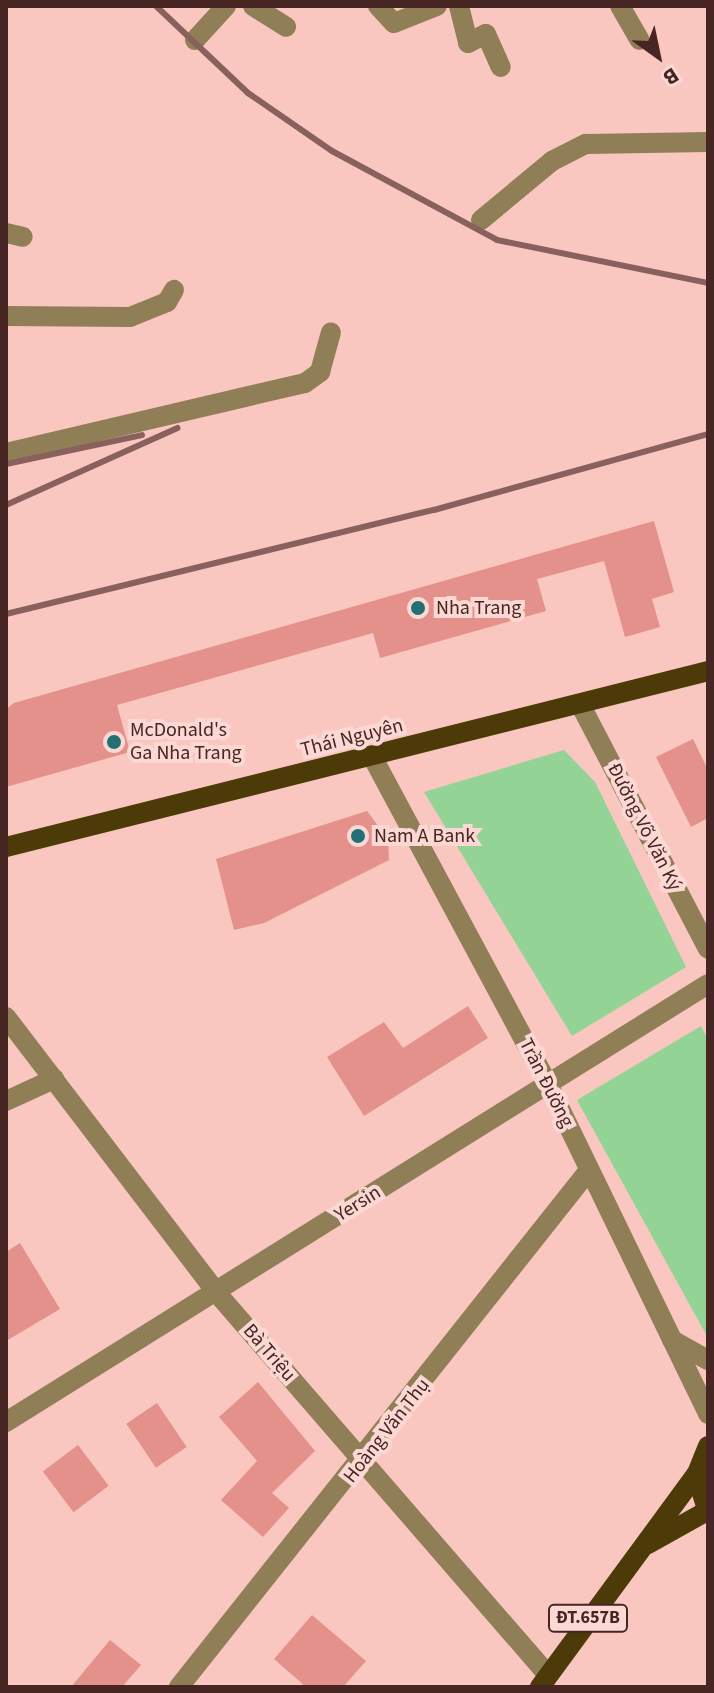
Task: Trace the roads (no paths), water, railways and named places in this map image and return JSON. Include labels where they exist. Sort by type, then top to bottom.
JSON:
[{"type":"main road","name":"Thái Nguyên","points":[[6,847],[373,758],[708,671]]},
{"type":"main road","name":"ĐT.657B","points":[[544,1681],[637,1550],[696,1475],[708,1446]]},
{"type":"main road","name":"ĐT.657B","points":[[637,1550],[708,1513],[696,1475]]},
{"type":"street","points":[[195,40],[226,6]]},
{"type":"street","points":[[253,6],[286,27]]},
{"type":"street","points":[[378,6],[394,23],[437,6]]},
{"type":"street","points":[[459,6],[468,43],[486,34],[501,67]]},
{"type":"street","points":[[620,6],[640,40]]},
{"type":"street","points":[[481,220],[552,161],[586,144],[708,142]]},
{"type":"street","points":[[6,316],[130,317],[160,307],[174,290]]},
{"type":"street","points":[[6,453],[305,383],[320,372],[331,332]]},
{"type":"street","name":"Đường Võ Văn Ký","points":[[580,704],[708,949]]},
{"type":"street","name":"Trần Đường","points":[[373,758],[548,1084],[708,1414]]},
{"type":"street","name":"Yersin","points":[[6,1422],[708,984]]},
{"type":"street","name":"Bà Triệu","points":[[6,1017],[216,1292],[363,1462],[544,1681]]},
{"type":"street","points":[[6,1101],[54,1079]]},
{"type":"street","name":"Hoàng Văn Thụ","points":[[179,1687],[363,1462],[589,1170]]},
{"type":"street","points":[[672,1340],[708,1360]]},
{"type":"railway","points":[[156,6],[248,93],[332,151],[497,240],[708,283]]},
{"type":"railway","points":[[6,505],[177,428]]},
{"type":"railway","points":[[6,614],[434,510],[708,434]]},
{"type":"railway","points":[[6,464],[142,435]]},
{"type":"place","name":"Nha Trang","points":[[418,608]]},
{"type":"place","name":"McDonald's Ga Nha Trang","points":[[114,742]]},
{"type":"place","name":"Nam A Bank","points":[[358,836]]}]
